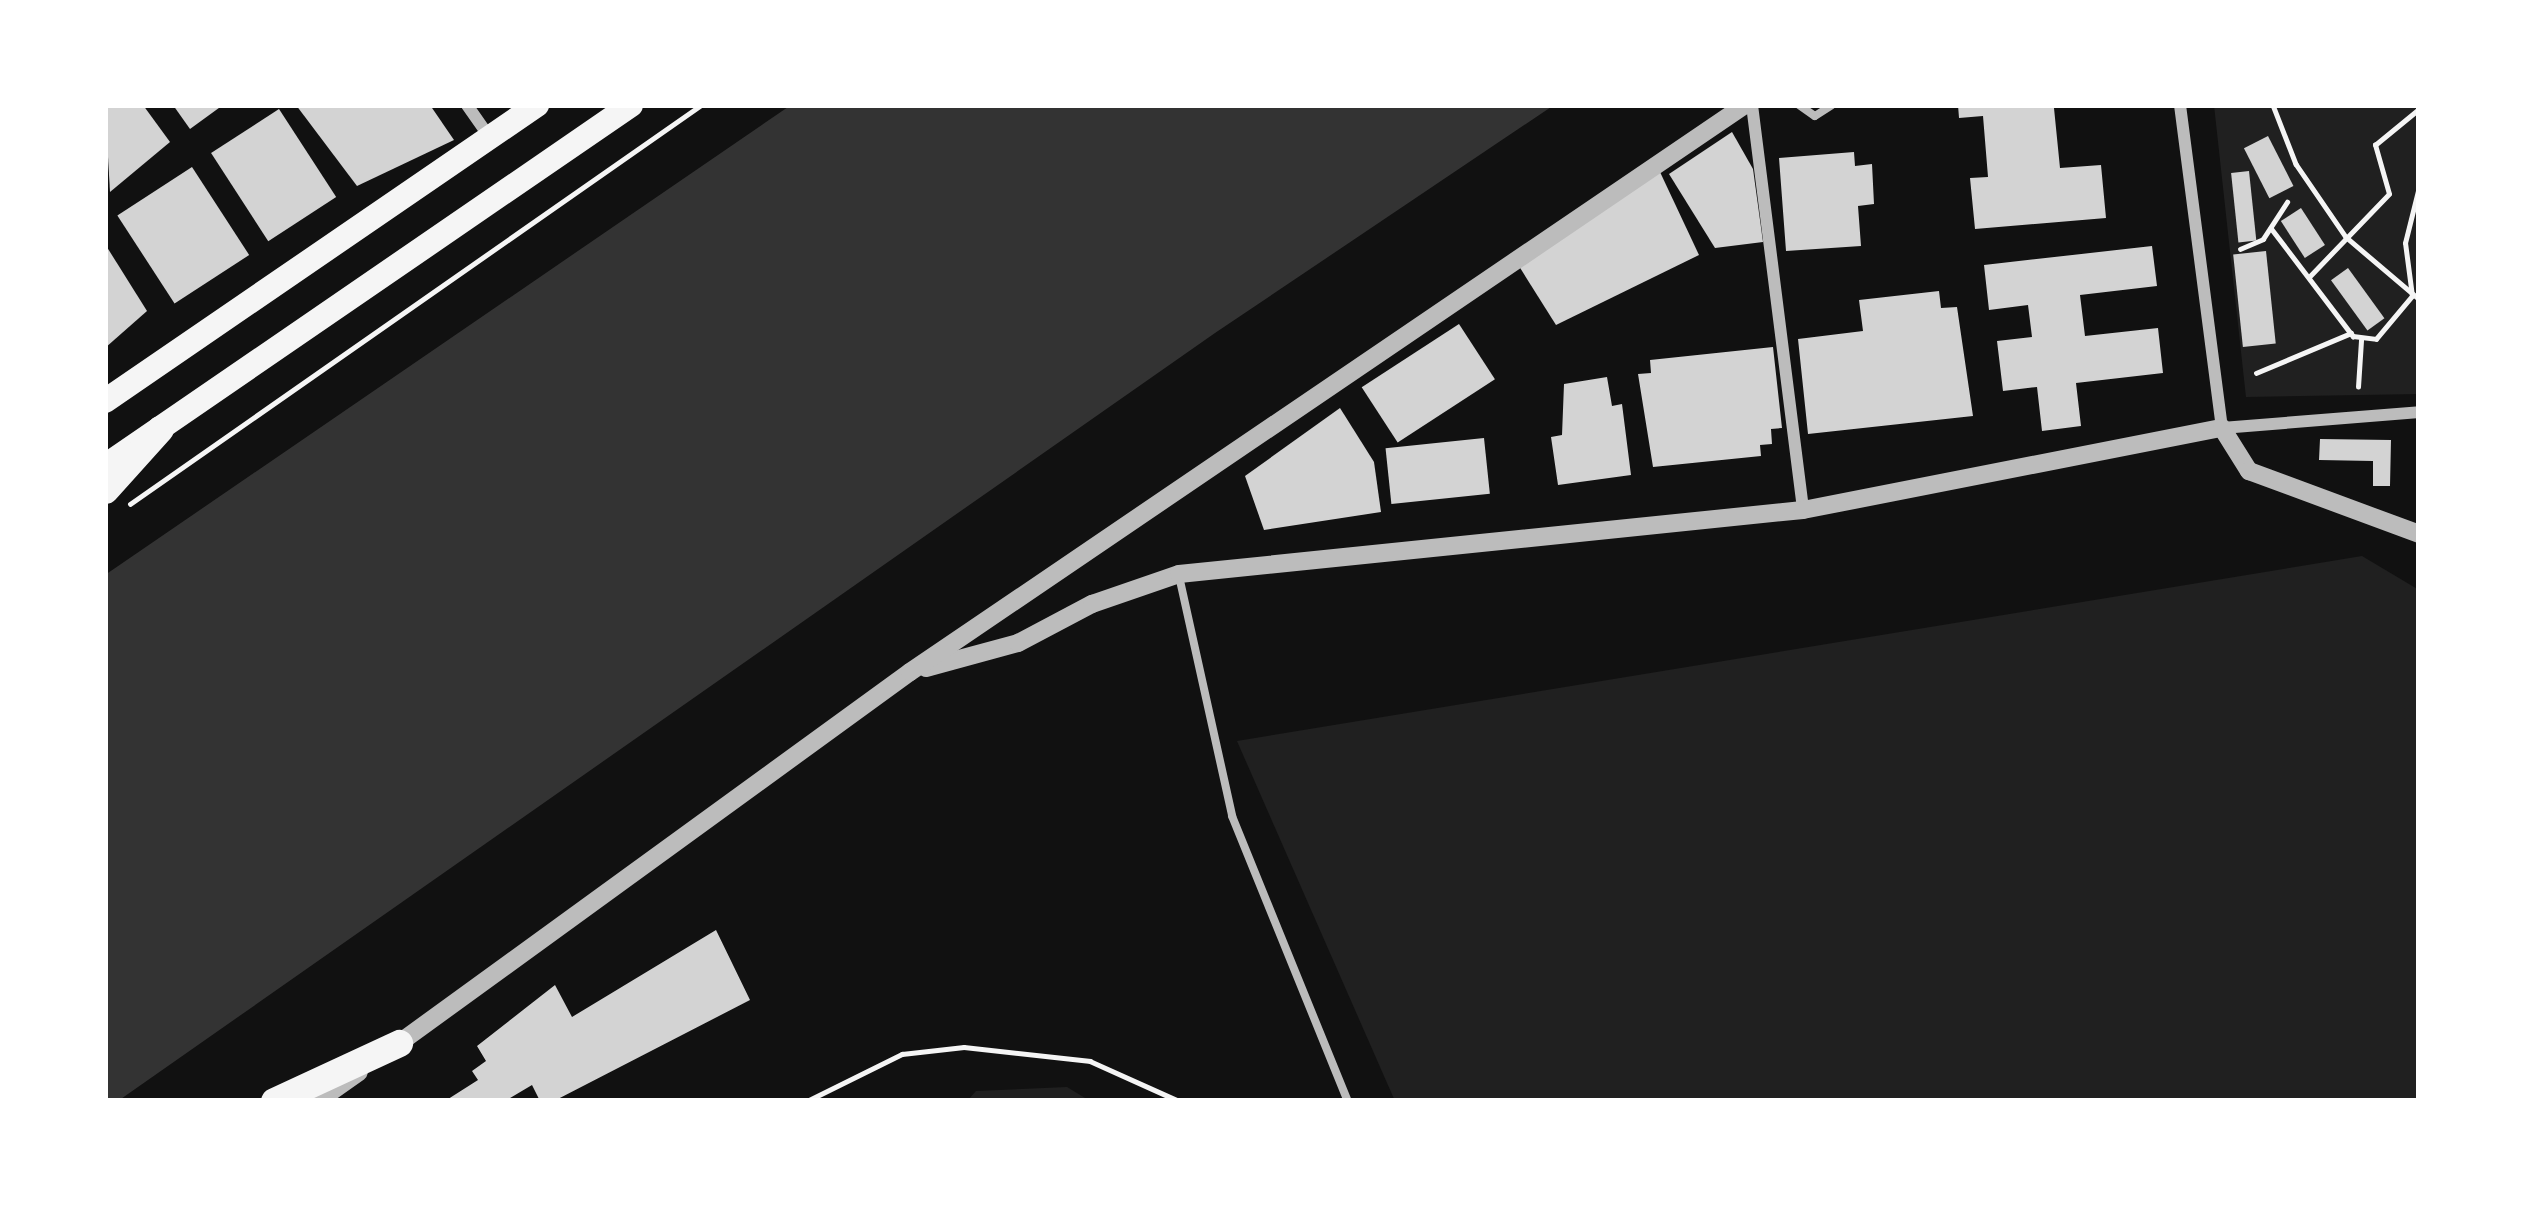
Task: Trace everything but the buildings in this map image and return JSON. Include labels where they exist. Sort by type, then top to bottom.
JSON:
[{"type":"highway","points":[[111,501],[160,429]]},
{"type":"highway","points":[[274,1101],[399,1043]]},
{"type":"main road","points":[[105,401],[536,105]]},
{"type":"main road","points":[[105,466],[631,105]]},
{"type":"street","points":[[466,105],[490,137]]},
{"type":"street","points":[[318,1101],[910,672],[1749,105],[1803,510]]},
{"type":"street","points":[[2180,105],[2222,428],[2249,471],[2419,535]]},
{"type":"street","points":[[910,672],[1018,643],[1092,604],[1179,574],[1803,510],[2222,428],[2419,412]]},
{"type":"lane","points":[[1799,105],[1815,116],[1832,105]]},
{"type":"lane","points":[[1179,574],[1232,816],[1348,1101]]},
{"type":"path","points":[[111,501],[701,105]]},
{"type":"path","points":[[2273,105],[2296,164],[2346,238],[2415,298]]},
{"type":"path","points":[[2309,277],[2391,190],[2375,145],[2419,110]]},
{"type":"path","points":[[2415,298],[2405,243],[2419,187]]},
{"type":"path","points":[[2240,249],[2259,243],[2287,202]]},
{"type":"path","points":[[2271,228],[2361,340]]},
{"type":"path","points":[[2361,340],[2381,334],[2415,298]]},
{"type":"path","points":[[2256,373],[2351,333]]},
{"type":"path","points":[[2358,387],[2361,340]]},
{"type":"path","points":[[807,1101],[902,1054],[964,1047],[1090,1061],[1179,1101]]},
{"type":"shaded area","points":[[791,105],[1554,105],[1215,333],[118,1101],[105,1101],[105,575]]},
{"type":"shaded area","points":[[2214,105],[2419,105],[2419,394],[2246,397]]},
{"type":"shaded area","points":[[2362,556],[2419,590],[2419,1101],[1395,1101],[1237,741]]},
{"type":"shaded area","points":[[1067,1087],[1090,1101],[967,1101],[976,1091]]}]
